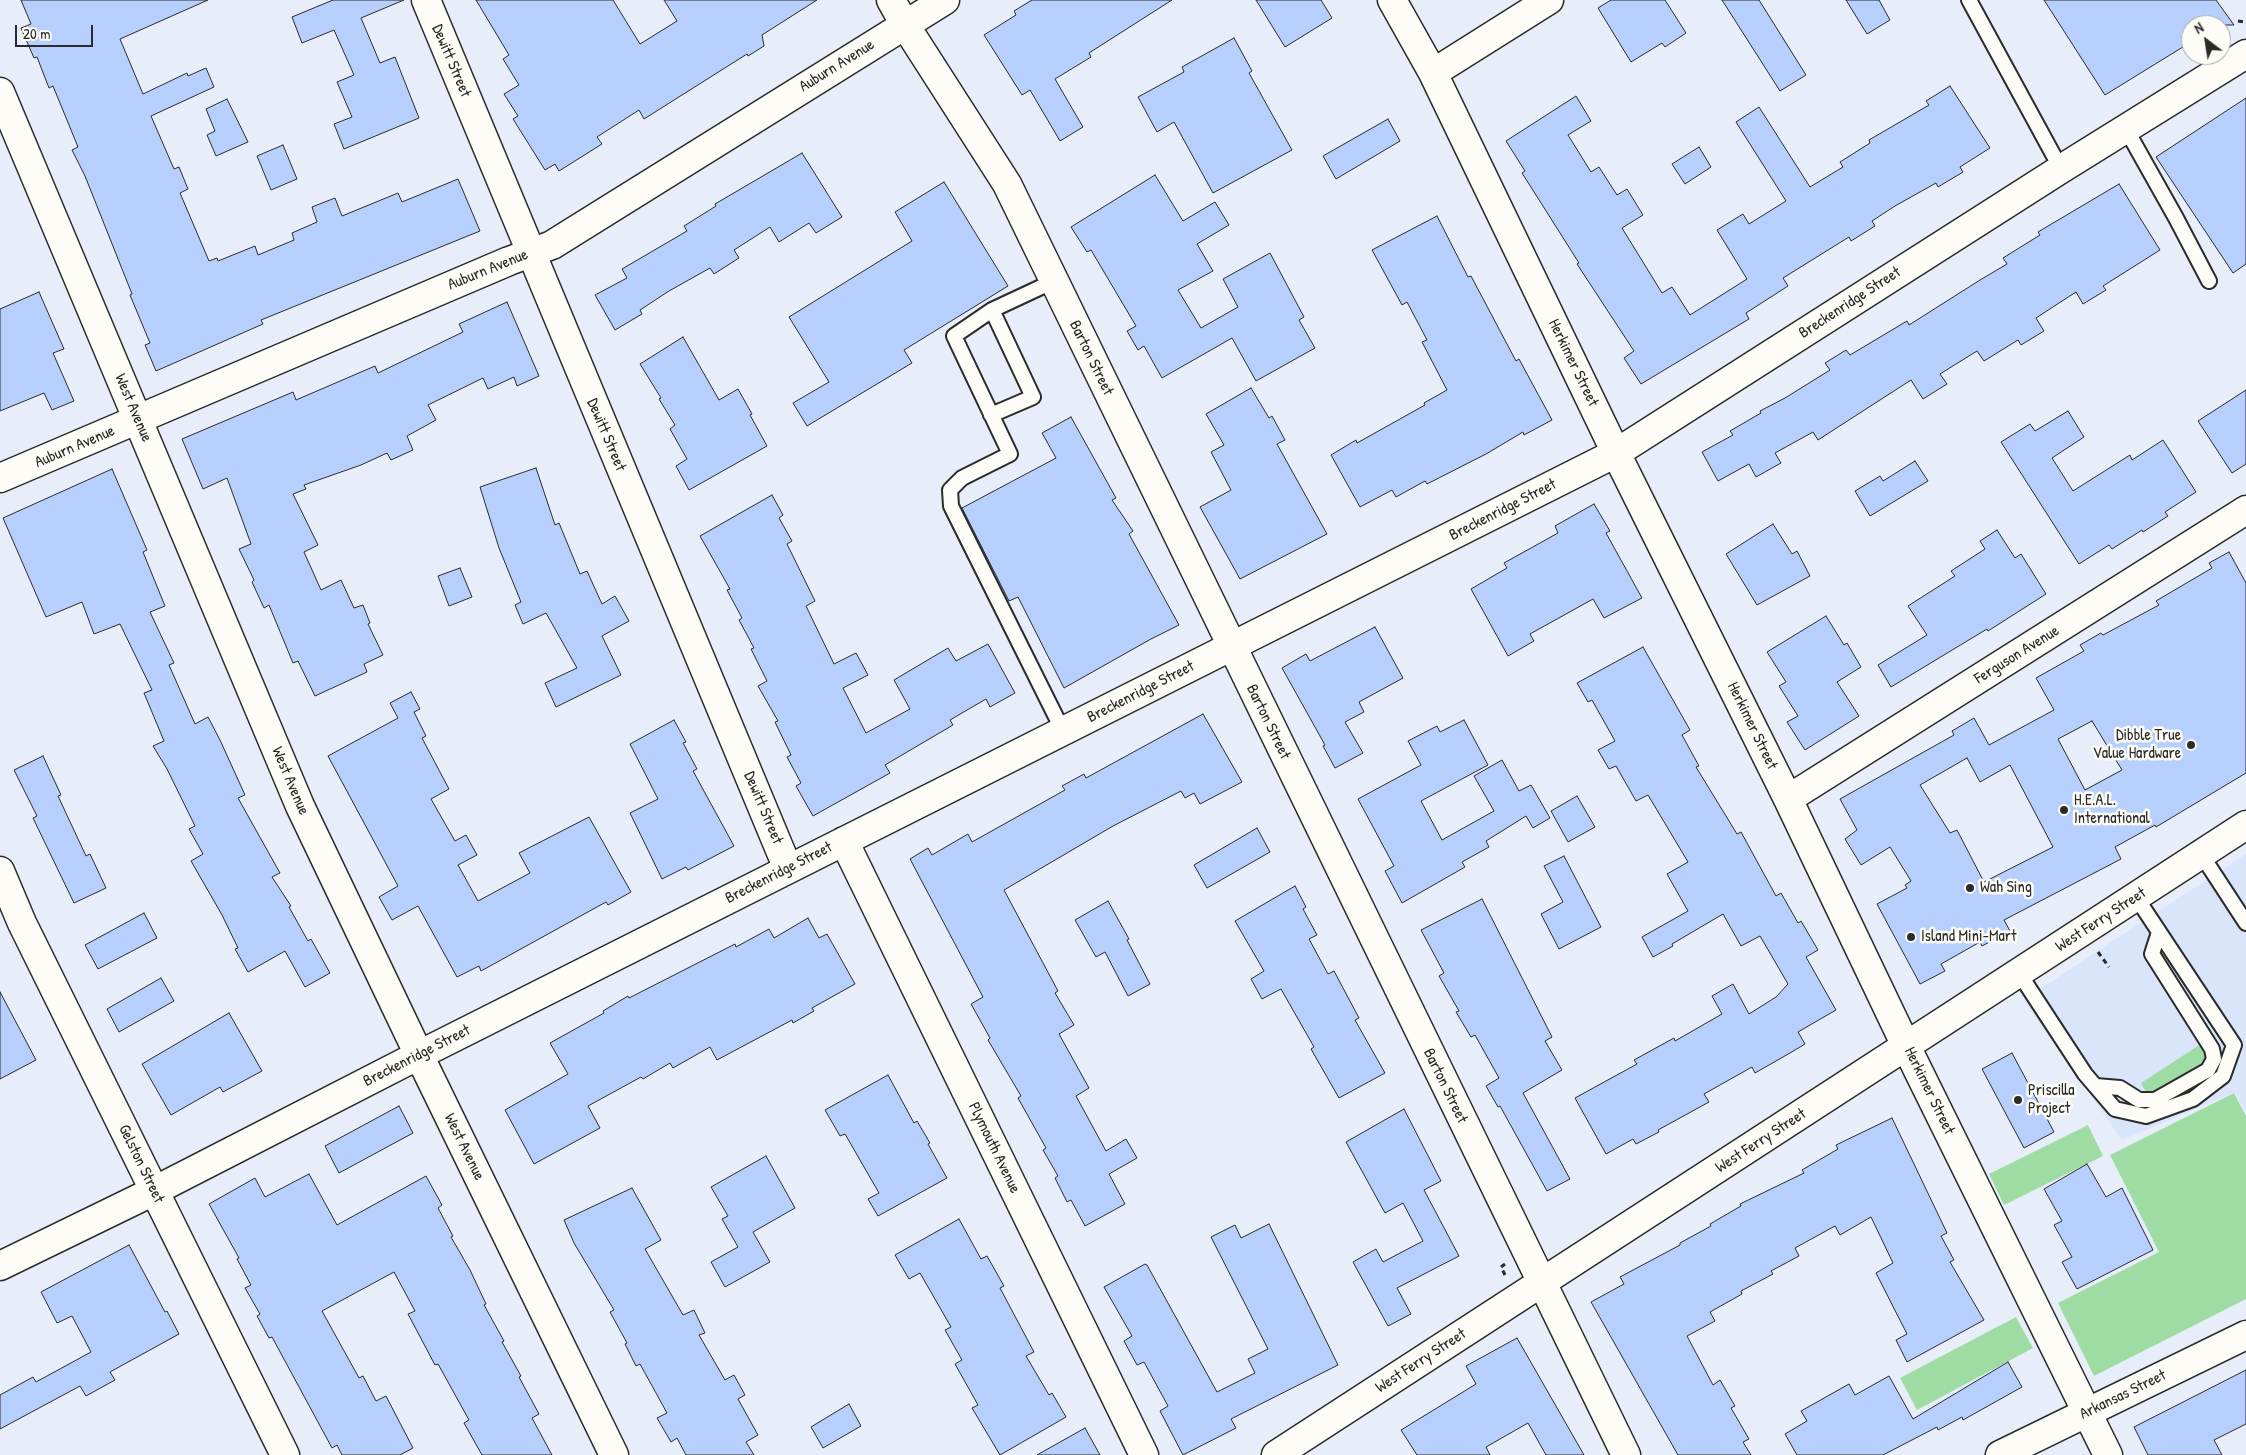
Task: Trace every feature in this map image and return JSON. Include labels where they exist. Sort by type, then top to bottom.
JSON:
[{"type":"street","name":"Dewitt Street","points":[[426,0],[788,869]]},
{"type":"street","name":"Barton Street","points":[[891,0],[1007,184],[1626,1455]]},
{"type":"street","name":"Auburn Avenue","points":[[0,478],[552,245],[944,0]]},
{"type":"street","name":"Herkimer Street","points":[[1392,0],[1433,73],[1616,453],[1788,799],[1906,1046],[2108,1455]]},
{"type":"street","points":[[1433,73],[1550,0]]},
{"type":"street","name":"Breckenridge Street","points":[[0,1266],[154,1190],[418,1054],[1616,453],[2061,169],[2246,54]]},
{"type":"street","name":"West Avenue","points":[[0,92],[300,806],[418,1054],[614,1455]]},
{"type":"street","name":"Ferguson Avenue","points":[[1788,799],[2246,510]]},
{"type":"street","name":"West Ferry Street","points":[[1276,1455],[2246,825]]},
{"type":"street","name":"Plymouth Avenue","points":[[844,841],[1144,1455]]},
{"type":"street","name":"Gelston Street","points":[[0,871],[22,923],[285,1455]]},
{"type":"street","name":"Arkansas Street","points":[[2000,1455],[2246,1335]]},
{"type":"lane","points":[[1969,0],[2061,169]]},
{"type":"lane","points":[[2126,128],[2176,218],[2208,281]]},
{"type":"lane","points":[[1054,281],[992,310],[954,336],[1010,454],[962,478],[950,490],[951,506],[1063,731]]},
{"type":"lane","points":[[991,415],[1032,396],[992,310]]},
{"type":"lane","points":[[2201,854],[2246,923]]},
{"type":"lane","points":[[2019,973],[2080,1065],[2115,1109],[2146,1116],[2193,1099],[2223,1076],[2234,1045],[2136,897]]},
{"type":"lane","points":[[2096,1086],[2120,1088],[2139,1100],[2155,1100],[2208,1070],[2214,1059],[2212,1049],[2152,954],[2159,932]]},
{"type":"path","points":[[2238,21],[2244,22]]},
{"type":"path","points":[[2098,952],[2108,968]]},
{"type":"path","points":[[1501,1267],[1505,1275]]},
{"type":"shaded area","points":[[2246,854],[2246,1113],[2235,1092],[2122,1140],[2023,1000]]},
{"type":"green space","points":[[2201,1044],[2207,1054],[2201,1068],[2164,1088],[2147,1094],[2141,1083]]},
{"type":"green space","points":[[2234,1093],[2246,1116],[2246,1299],[2094,1376],[2058,1303],[2159,1252],[2110,1155]]},
{"type":"green space","points":[[2088,1125],[2103,1156],[2004,1205],[1989,1174]]},
{"type":"green space","points":[[2016,1317],[2033,1348],[1917,1410],[1900,1378]]},
{"type":"building","points":[[21,0],[208,0],[120,39],[143,94],[187,73],[188,76],[206,68],[214,87],[151,116],[174,169],[179,167],[188,189],[180,193],[209,261],[217,258],[218,261],[255,246],[258,255],[294,240],[292,233],[317,222],[312,207],[335,198],[342,216],[398,193],[402,202],[458,179],[480,231],[261,320],[263,324],[156,371],[145,345],[150,343],[130,295],[132,294],[85,176],[72,150],[78,147],[53,86],[49,88],[37,57],[34,58],[21,28],[31,24]]},
{"type":"building","points":[[333,0],[404,0],[361,18],[380,63],[395,57],[419,118],[344,149],[334,124],[352,117],[337,82],[354,75],[334,30],[302,43],[292,17]]},
{"type":"building","points":[[476,0],[613,0],[640,44],[677,21],[664,0],[817,0],[762,35],[764,46],[748,56],[747,54],[644,119],[639,110],[597,137],[602,144],[559,171],[555,164],[545,170],[513,119],[518,116],[504,94],[519,85],[503,59],[509,55]]},
{"type":"building","points":[[1032,0],[1172,0],[1089,53],[1091,57],[1055,79],[1083,127],[1060,141],[1030,90],[1022,95],[984,35],[1016,15],[1014,11]]},
{"type":"building","points":[[1256,0],[1321,0],[1332,18],[1285,47]]},
{"type":"building","points":[[1611,0],[1665,0],[1686,33],[1665,47],[1662,43],[1631,62],[1598,8]]},
{"type":"building","points":[[1722,0],[1759,0],[1806,75],[1780,91]]},
{"type":"building","points":[[1846,0],[1879,0],[1890,20],[1867,34]]},
{"type":"building","points":[[2044,0],[2216,0],[2227,15],[2181,15],[2181,48],[2105,95]]},
{"type":"building","points":[[1234,38],[1252,71],[1249,73],[1292,150],[1213,193],[1174,122],[1157,132],[1138,97],[1184,72],[1182,67]]},
{"type":"building","points":[[1950,86],[1990,148],[1960,167],[1963,172],[1938,187],[1936,183],[1895,206],[1872,221],[1875,226],[1851,241],[1849,237],[1783,278],[1788,286],[1746,313],[1749,319],[1641,384],[1624,358],[1634,351],[1577,264],[1579,263],[1522,173],[1525,171],[1506,141],[1576,96],[1591,121],[1568,135],[1591,172],[1599,167],[1617,195],[1627,189],[1643,215],[1622,228],[1662,293],[1672,287],[1690,315],[1747,279],[1717,230],[1743,214],[1749,224],[1786,201],[1736,122],[1759,107],[1810,187],[1843,167],[1840,162],[1870,143],[1869,140],[1929,105],[1926,101]]},
{"type":"building","points":[[2246,98],[2246,264],[2233,273],[2156,157]]},
{"type":"building","points":[[227,99],[248,142],[216,156],[207,135],[215,131],[206,109]]},
{"type":"building","points":[[1388,119],[1400,141],[1336,179],[1323,156]]},
{"type":"building","points":[[283,145],[297,179],[271,190],[257,156]]},
{"type":"building","points":[[1699,147],[1711,167],[1685,184],[1672,164]]},
{"type":"building","points":[[802,153],[842,217],[816,233],[809,223],[779,242],[770,227],[734,250],[739,258],[714,274],[710,268],[669,291],[640,310],[642,314],[615,330],[595,295],[627,278],[622,269],[687,231],[684,226],[716,206],[715,204]]},
{"type":"building","points":[[1155,175],[1183,221],[1215,202],[1229,225],[1197,244],[1213,271],[1178,290],[1201,328],[1238,307],[1223,279],[1270,253],[1304,317],[1299,320],[1315,348],[1256,381],[1232,338],[1162,378],[1144,346],[1138,350],[1127,331],[1136,326],[1091,250],[1087,252],[1071,227]]},
{"type":"building","points":[[944,182],[1008,286],[904,350],[912,363],[807,426],[793,403],[829,382],[789,317],[912,241],[895,212]]},
{"type":"building","points":[[2119,184],[2160,250],[2103,286],[2106,290],[2083,304],[2076,292],[2036,318],[2044,331],[2021,345],[2018,340],[1984,361],[1977,351],[1940,374],[1947,384],[1923,399],[1911,380],[1818,440],[1813,432],[1775,453],[1781,463],[1756,477],[1749,464],[1718,481],[1702,452],[1733,435],[1730,431],[1830,370],[1825,363],[1846,350],[1850,355],[1907,321],[1909,325],[2007,264],[2003,258],[2040,235],[2038,232]]},
{"type":"building","points":[[1437,216],[1468,277],[1471,276],[1516,361],[1519,359],[1552,420],[1524,435],[1523,432],[1486,454],[1427,484],[1425,481],[1396,497],[1392,490],[1360,507],[1331,455],[1356,440],[1357,443],[1425,405],[1424,403],[1447,390],[1422,342],[1427,340],[1407,302],[1402,305],[1372,250]]},
{"type":"building","points":[[39,292],[64,349],[53,353],[74,401],[52,410],[44,393],[0,411],[0,309]]},
{"type":"building","points":[[507,302],[539,376],[517,386],[514,377],[488,389],[483,378],[428,405],[436,420],[407,436],[413,450],[391,460],[387,453],[361,465],[304,485],[306,489],[293,494],[318,545],[304,552],[321,590],[341,580],[354,608],[363,605],[370,623],[368,624],[383,655],[364,664],[367,672],[315,696],[298,661],[293,663],[269,605],[264,608],[252,582],[254,580],[239,549],[251,544],[227,478],[203,489],[182,439],[293,392],[296,400],[375,366],[378,373],[463,332],[459,324]]},
{"type":"building","points":[[683,337],[719,400],[738,389],[767,446],[689,490],[676,466],[687,459],[670,429],[675,425],[640,364]]},
{"type":"building","points":[[1251,388],[1269,418],[1272,416],[1285,440],[1277,444],[1327,534],[1240,579],[1200,507],[1231,490],[1211,452],[1224,445],[1206,414]]},
{"type":"building","points":[[2246,390],[2246,464],[2232,473],[2198,421]]},
{"type":"building","points":[[2068,411],[2084,437],[2052,458],[2073,491],[2130,455],[2132,460],[2163,440],[2196,492],[2165,512],[2168,516],[2143,532],[2142,530],[2112,549],[2109,545],[2079,564],[2001,442],[2030,424],[2035,431]]},
{"type":"building","points":[[1071,417],[1116,498],[1112,500],[1133,531],[1129,534],[1179,625],[1064,688],[1018,597],[1009,601],[962,508],[1056,458],[1042,433]]},
{"type":"building","points":[[1915,461],[1928,481],[1870,516],[1855,491],[1880,476],[1883,481]]},
{"type":"building","points":[[536,468],[555,525],[559,523],[580,574],[587,571],[602,604],[615,596],[629,621],[602,636],[621,675],[556,707],[545,683],[577,668],[546,613],[523,624],[515,605],[521,602],[499,548],[480,487]]},
{"type":"building","points":[[112,469],[147,550],[143,552],[165,606],[150,612],[174,663],[169,665],[195,724],[208,717],[245,795],[238,798],[280,873],[272,877],[291,906],[289,907],[308,941],[311,939],[330,973],[305,987],[285,951],[248,972],[235,949],[238,948],[222,915],[191,861],[203,854],[189,829],[195,826],[167,769],[153,746],[164,741],[144,693],[152,690],[120,624],[94,634],[82,602],[46,617],[3,518]]},
{"type":"building","points":[[772,495],[783,515],[779,518],[792,541],[787,544],[815,601],[806,606],[834,664],[856,653],[868,675],[843,688],[866,733],[910,709],[894,680],[948,648],[956,661],[988,644],[1015,693],[990,707],[986,699],[950,720],[953,725],[885,765],[890,773],[813,816],[796,786],[801,783],[787,757],[791,755],[775,722],[778,721],[758,686],[767,681],[751,649],[754,648],[739,620],[742,618],[727,590],[730,589],[700,536]]},
{"type":"building","points":[[1594,504],[1610,531],[1606,533],[1642,598],[1604,618],[1593,599],[1530,634],[1534,641],[1508,656],[1471,589],[1507,568],[1504,563],[1558,533],[1555,526]]},
{"type":"building","points":[[1773,524],[1792,554],[1797,551],[1810,576],[1757,605],[1726,554]]},
{"type":"building","points":[[1997,530],[2015,558],[2021,554],[2046,594],[1988,631],[1987,629],[1891,687],[1878,665],[1927,635],[1908,606],[1955,576],[1951,571],[1985,549],[1980,541]]},
{"type":"building","points":[[2229,552],[2246,583],[2246,773],[2156,827],[2155,825],[2115,847],[2121,859],[2004,920],[2010,931],[1982,946],[1980,942],[1941,964],[1945,971],[1920,984],[1877,904],[1907,888],[1905,885],[1911,881],[1890,847],[1861,865],[1845,839],[1857,830],[1840,799],[1954,735],[1952,731],[1974,718],[1989,745],[2054,710],[2036,678],[2084,651],[2080,645],[2159,605],[2156,601],[2212,568],[2209,563]],"holes":[[[2092,721],[2122,770],[2085,790],[2058,739]],[[1967,758],[1980,782],[2010,765],[2053,847],[1984,882],[1957,830],[1950,833],[1920,785]]]},
{"type":"building","points":[[460,568],[472,597],[449,606],[438,576]]},
{"type":"building","points":[[1826,616],[1844,645],[1847,643],[1861,667],[1837,682],[1859,716],[1805,750],[1787,722],[1798,716],[1779,686],[1786,682],[1767,652]]},
{"type":"building","points":[[1375,627],[1403,678],[1359,702],[1364,712],[1345,722],[1363,753],[1335,768],[1323,746],[1325,745],[1282,668],[1306,654],[1310,661]]},
{"type":"building","points":[[1643,647],[1690,730],[1682,735],[1699,766],[1696,767],[1737,834],[1741,832],[1776,896],[1781,893],[1798,923],[1801,921],[1818,950],[1806,957],[1836,1010],[1798,1032],[1805,1044],[1755,1073],[1752,1067],[1704,1094],[1709,1102],[1658,1130],[1659,1132],[1636,1144],[1633,1139],[1606,1154],[1575,1098],[1637,1064],[1634,1060],[1674,1038],[1675,1041],[1722,1014],[1712,996],[1733,984],[1749,1014],[1776,997],[1788,984],[1760,936],[1741,946],[1723,914],[1653,957],[1642,937],[1688,911],[1667,874],[1688,862],[1648,795],[1636,801],[1616,766],[1609,769],[1598,750],[1615,741],[1592,700],[1588,702],[1577,683]]},
{"type":"building","points":[[411,692],[420,709],[414,712],[426,736],[422,738],[449,789],[431,799],[455,841],[466,835],[477,855],[458,865],[478,901],[530,873],[519,853],[589,817],[631,892],[608,905],[606,902],[481,971],[479,966],[457,977],[418,906],[392,920],[379,897],[398,886],[328,756],[398,718],[390,703]]},
{"type":"building","points":[[1203,714],[1242,782],[1200,804],[1194,793],[1185,798],[1181,791],[1113,826],[1004,890],[1058,991],[1055,993],[1074,1025],[1059,1034],[1089,1088],[1076,1096],[1106,1151],[1126,1139],[1137,1158],[1109,1174],[1125,1204],[1085,1226],[1071,1200],[1067,1202],[1055,1178],[1058,1176],[1043,1150],[1046,1148],[1018,1098],[1021,1096],[988,1040],[990,1038],[971,1004],[983,997],[910,859],[928,848],[932,855],[968,834],[972,842],[1065,790],[1062,786],[1084,774],[1086,778]]},
{"type":"building","points":[[674,720],[686,742],[683,743],[697,769],[693,771],[734,846],[688,870],[686,867],[662,879],[630,813],[658,799],[630,744]]},
{"type":"building","points":[[1464,720],[1488,765],[1421,801],[1442,840],[1494,811],[1474,776],[1502,760],[1519,791],[1531,785],[1550,818],[1533,828],[1526,816],[1486,841],[1489,847],[1462,862],[1465,867],[1402,903],[1385,871],[1394,866],[1358,799],[1421,765],[1408,741],[1437,726],[1440,732]]},
{"type":"building","points":[[43,756],[61,795],[58,796],[86,856],[90,854],[106,888],[74,903],[33,818],[37,816],[14,770]]},
{"type":"building","points":[[1577,796],[1595,827],[1568,842],[1551,811]]},
{"type":"building","points":[[1257,828],[1270,852],[1207,888],[1194,865]]},
{"type":"building","points":[[1564,856],[1601,927],[1559,949],[1541,914],[1563,902],[1544,866]]},
{"type":"building","points":[[1295,886],[1306,907],[1303,909],[1317,935],[1309,939],[1328,974],[1334,971],[1359,1018],[1355,1020],[1385,1073],[1339,1098],[1311,1049],[1314,1047],[1281,989],[1262,999],[1251,979],[1264,971],[1235,921]]},
{"type":"building","points":[[1482,899],[1552,1037],[1545,1041],[1562,1070],[1523,1093],[1570,1179],[1547,1191],[1500,1106],[1498,1107],[1486,1086],[1499,1078],[1475,1035],[1471,1037],[1456,1012],[1459,1011],[1439,976],[1444,973],[1421,930]]},
{"type":"building","points":[[1108,901],[1129,939],[1127,940],[1150,984],[1128,996],[1105,952],[1096,957],[1075,920]]},
{"type":"building","points":[[144,913],[157,938],[98,969],[85,945]]},
{"type":"building","points":[[808,918],[819,938],[827,934],[855,984],[812,1008],[814,1011],[793,1023],[792,1020],[717,1060],[710,1047],[673,1068],[670,1063],[643,1079],[641,1077],[588,1106],[600,1128],[534,1164],[505,1110],[568,1074],[550,1043],[604,1013],[603,1011],[628,996],[629,998],[735,944],[736,947],[769,929],[774,938]]},
{"type":"building","points":[[161,978],[174,1001],[119,1032],[107,1009]]},
{"type":"building","points":[[0,992],[36,1060],[0,1079]]},
{"type":"building","points":[[229,1013],[262,1071],[223,1092],[220,1087],[171,1115],[142,1064]]},
{"type":"building","name":"Priscilla Project","points":[[2012,1053],[2054,1132],[2024,1148],[1982,1069]]},
{"type":"building","points":[[888,1075],[914,1123],[917,1121],[930,1143],[928,1144],[947,1178],[878,1216],[868,1199],[879,1193],[845,1134],[840,1136],[825,1110]]},
{"type":"building","points":[[399,1106],[413,1133],[339,1173],[325,1146]]},
{"type":"building","points":[[1404,1109],[1441,1181],[1424,1190],[1459,1256],[1397,1288],[1411,1314],[1388,1326],[1353,1262],[1376,1249],[1383,1262],[1423,1241],[1403,1203],[1385,1213],[1346,1142]]},
{"type":"building","points":[[1892,1118],[1947,1233],[1941,1236],[1954,1260],[1950,1262],[1984,1320],[1907,1362],[1896,1340],[1907,1334],[1876,1273],[1893,1263],[1871,1217],[1840,1235],[1835,1226],[1795,1248],[1799,1256],[1771,1271],[1773,1274],[1741,1291],[1742,1294],[1710,1312],[1715,1321],[1687,1336],[1713,1385],[1720,1380],[1735,1406],[1731,1408],[1749,1439],[1743,1442],[1751,1455],[1678,1455],[1591,1302],[1624,1284],[1620,1277],[1680,1245],[1680,1243],[1711,1226],[1710,1224],[1741,1206],[1740,1204],[1804,1173],[1802,1170],[1838,1149],[1836,1145]]},
{"type":"building","points":[[766,1156],[795,1208],[753,1232],[770,1262],[725,1287],[711,1262],[738,1247],[722,1219],[728,1216],[711,1187]]},
{"type":"building","points":[[2087,1164],[2106,1197],[2122,1188],[2153,1250],[2077,1289],[2062,1262],[2072,1257],[2054,1225],[2062,1221],[2044,1189]]},
{"type":"building","points":[[309,1174],[337,1225],[426,1176],[442,1205],[438,1208],[453,1236],[451,1237],[470,1270],[486,1304],[484,1305],[504,1341],[502,1342],[539,1414],[532,1418],[552,1455],[482,1455],[464,1423],[469,1420],[438,1364],[435,1365],[408,1314],[415,1311],[394,1272],[322,1311],[359,1378],[363,1376],[376,1401],[386,1396],[413,1448],[400,1455],[342,1455],[337,1445],[332,1448],[272,1337],[269,1338],[257,1316],[260,1314],[245,1288],[251,1285],[237,1259],[239,1258],[209,1204],[255,1178],[265,1197]]},
{"type":"building","points":[[632,1188],[661,1240],[645,1249],[683,1315],[694,1310],[705,1333],[699,1335],[725,1380],[734,1375],[745,1395],[738,1399],[758,1435],[746,1442],[754,1455],[686,1455],[677,1438],[671,1442],[657,1418],[667,1413],[640,1364],[636,1366],[625,1344],[627,1343],[610,1312],[614,1310],[574,1243],[564,1220]]},
{"type":"building","points":[[959,1219],[981,1259],[987,1256],[1004,1286],[1000,1288],[1034,1352],[1026,1356],[1049,1395],[1052,1393],[1066,1417],[1000,1455],[972,1408],[978,1405],[955,1364],[962,1360],[945,1330],[951,1327],[920,1273],[909,1279],[895,1255]]},
{"type":"building","points":[[1269,1224],[1338,1365],[1231,1419],[1236,1428],[1183,1455],[1160,1411],[1168,1406],[1144,1362],[1137,1365],[1124,1341],[1132,1336],[1104,1287],[1145,1264],[1147,1265],[1217,1392],[1255,1373],[1248,1359],[1268,1349],[1211,1237],[1235,1225],[1241,1238]]},
{"type":"building","points":[[129,1245],[179,1334],[110,1372],[115,1380],[86,1396],[80,1386],[0,1429],[0,1395],[33,1377],[36,1382],[91,1352],[72,1316],[57,1323],[41,1292]]},
{"type":"building","points":[[1517,1338],[1584,1455],[1546,1455],[1528,1423],[1486,1447],[1490,1455],[1417,1455],[1401,1430],[1476,1384],[1466,1366]]},
{"type":"building","points":[[2008,1362],[2022,1387],[1963,1420],[1962,1417],[1938,1430],[1937,1427],[1883,1455],[1797,1455],[1785,1434],[1807,1421],[1801,1411],[1849,1384],[1855,1395],[1889,1376],[1913,1419]]},
{"type":"building","points":[[2246,1370],[2246,1424],[2214,1440],[2222,1455],[2148,1455],[2134,1427]]},
{"type":"building","points":[[849,1404],[861,1426],[823,1448],[811,1427]]},
{"type":"building","points":[[1085,1428],[1100,1455],[1037,1455]]},
{"type":"place","name":"Dibble True Value Hardware","points":[[2191,745]]},
{"type":"place","name":"H.E.A.L. International","points":[[2064,810]]},
{"type":"place","name":"Wah Sing","points":[[1970,888]]},
{"type":"place","name":"Island Mini-Mart","points":[[1911,937]]},
{"type":"place","name":"Priscilla Project","points":[[2018,1100]]}]
